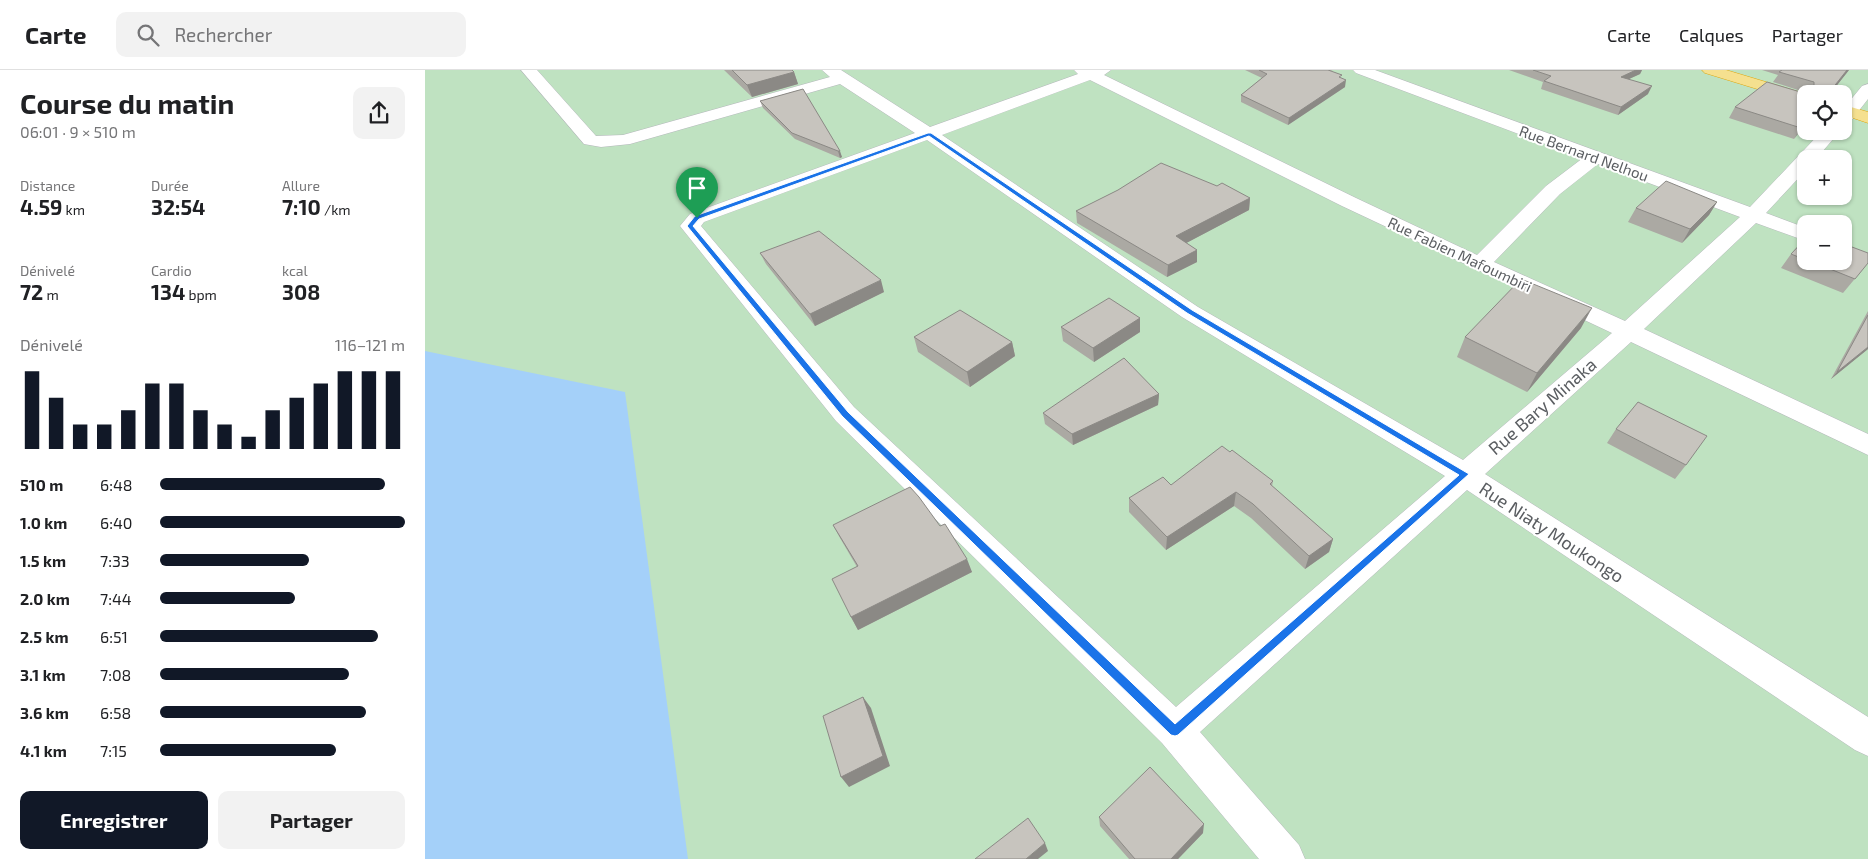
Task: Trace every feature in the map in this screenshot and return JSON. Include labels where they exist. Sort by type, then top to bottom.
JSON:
[{"type":"highway","points":[[1710,70],[1797,96]]},
{"type":"highway","points":[[1852,115],[1868,118]]},
{"type":"street","points":[[529,70],[590,140],[601,142],[624,140],[836,74]]},
{"type":"street","name":"Rue Bernard Nelhou","points":[[1361,70],[1797,232]]},
{"type":"street","points":[[1092,72],[929,134],[697,218],[690,226],[845,414],[1175,731],[1285,859]]},
{"type":"street","name":"Rue Fabien Mafoumbiri","points":[[1092,72],[1480,264],[1628,331],[1868,445]]},
{"type":"street","name":"Rue Niaty Moukongo","points":[[836,74],[929,134],[1190,312],[1465,474],[1868,738]]},
{"type":"street","points":[[1852,107],[1868,89]]},
{"type":"street","name":"Rue Bary Minaka","points":[[1175,731],[1628,331],[1754,215],[1824,140]]},
{"type":"street","points":[[1480,264],[1553,190],[1595,158]]},
{"type":"green space","points":[[425,70],[1868,70],[1868,859],[425,859]]},
{"type":"water","points":[[425,351],[625,392],[688,859],[425,859]]},
{"type":"building","points":[[732,70],[792,70],[794,72],[747,85]]},
{"type":"building","points":[[1259,70],[1328,70],[1342,75],[1339,77],[1346,80],[1289,118],[1241,95],[1267,74]]},
{"type":"building","points":[[1533,70],[1636,70],[1621,77],[1652,86],[1621,107],[1544,81],[1551,76]]},
{"type":"building","points":[[1782,70],[1847,70],[1835,85],[1814,85],[1814,82],[1779,72]]},
{"type":"building","points":[[1767,82],[1797,91],[1797,127],[1735,107]]},
{"type":"building","points":[[803,89],[840,151],[792,133],[760,101]]},
{"type":"building","points":[[1161,163],[1217,186],[1222,183],[1250,198],[1176,236],[1197,250],[1168,265],[1076,211],[1118,190]]},
{"type":"building","points":[[1666,181],[1717,202],[1690,229],[1636,208]]},
{"type":"building","points":[[819,231],[881,280],[810,314],[760,253]]},
{"type":"building","points":[[1852,247],[1868,253],[1868,263],[1855,279],[1832,270],[1852,270]]},
{"type":"building","points":[[1797,248],[1797,256],[1791,254]]},
{"type":"building","points":[[1521,279],[1592,308],[1537,373],[1465,337]]},
{"type":"building","points":[[1109,298],[1140,318],[1093,348],[1061,327]]},
{"type":"building","points":[[960,310],[1012,342],[967,372],[914,337]]},
{"type":"building","points":[[1868,315],[1868,347],[1837,372]]},
{"type":"building","points":[[1124,358],[1159,394],[1072,434],[1043,413]]},
{"type":"building","points":[[1638,402],[1707,436],[1686,465],[1616,429]]},
{"type":"building","points":[[1222,446],[1230,452],[1232,450],[1273,481],[1270,484],[1333,539],[1309,556],[1253,504],[1236,492],[1167,537],[1129,498],[1163,477],[1171,485]]},
{"type":"building","points":[[910,487],[940,526],[945,524],[967,559],[851,617],[832,579],[858,566],[833,525]]},
{"type":"building","points":[[863,697],[883,756],[841,777],[823,716]]},
{"type":"building","points":[[1150,767],[1204,824],[1171,859],[1135,859],[1099,817]]},
{"type":"building","points":[[1028,818],[1045,843],[1026,859],[975,859]]},
{"type":"route","points":[[929,134],[1190,312],[1465,474],[1175,731],[845,414],[697,232],[690,226],[697,218],[929,134]]}]
